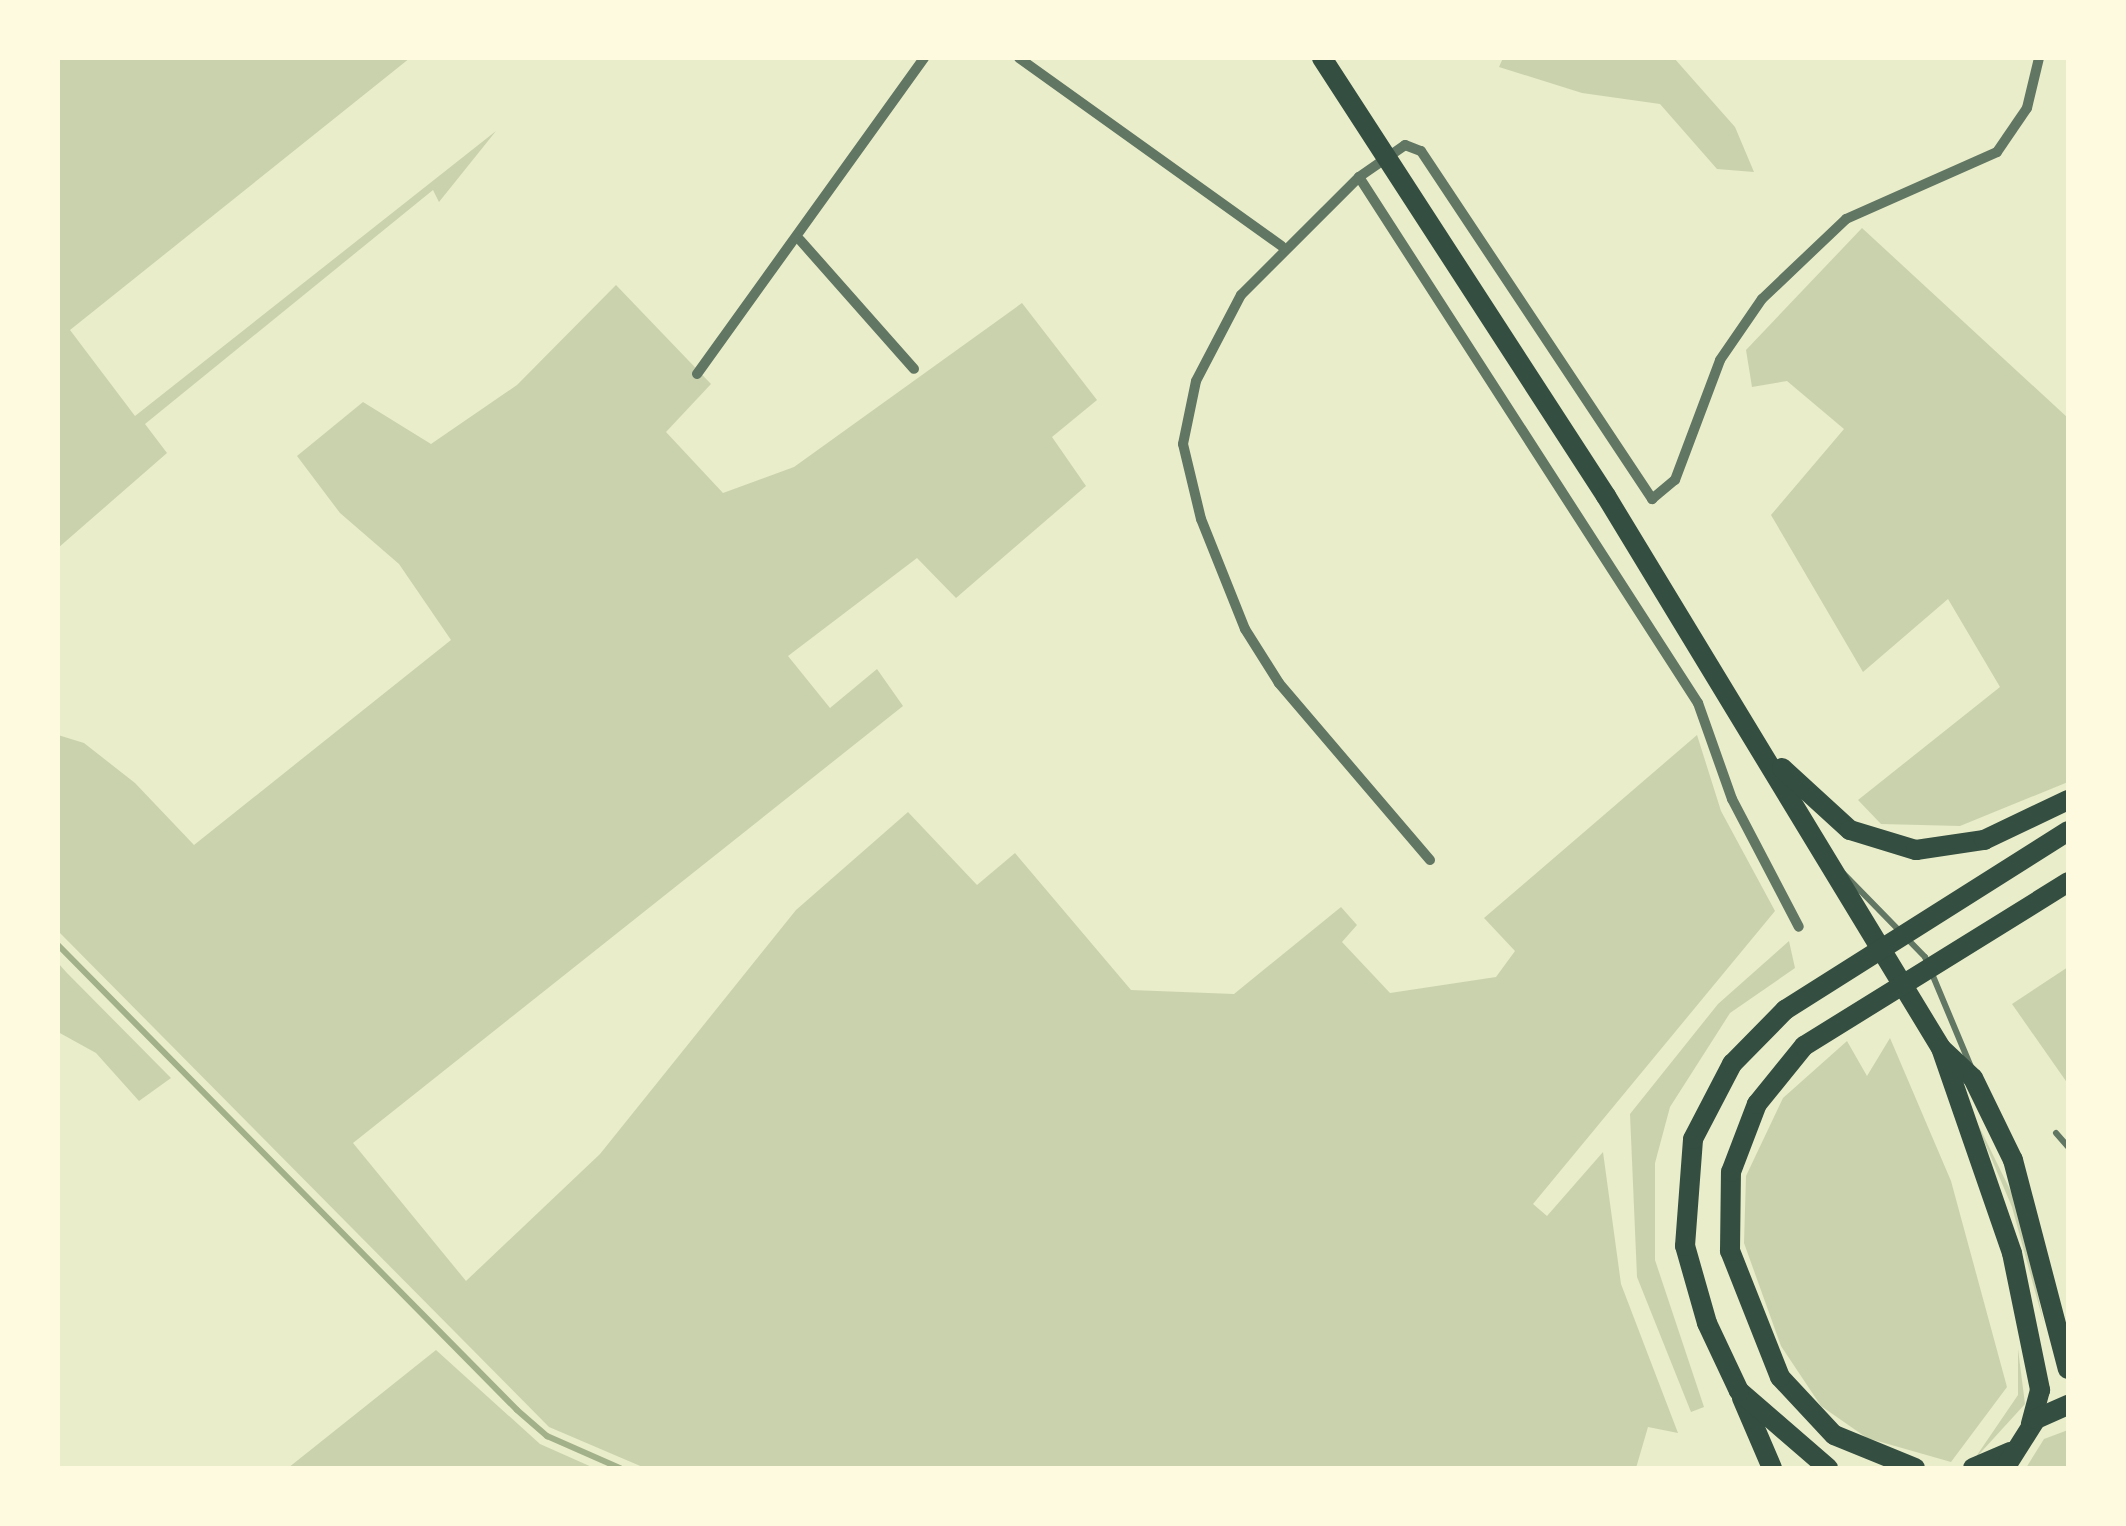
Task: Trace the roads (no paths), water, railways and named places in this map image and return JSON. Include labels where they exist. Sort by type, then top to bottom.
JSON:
[{"type":"main road","points":[[1322,58],[1753,737],[1941,1048],[2012,1253],[2040,1390],[2031,1424],[2007,1460],[1972,1468]]},
{"type":"main road","points":[[1753,737],[1850,830],[1890,846],[1942,849],[2068,800]]},
{"type":"main road","points":[[1772,1468],[1690,1274],[1689,1155],[1744,1046],[1826,983],[1960,903],[2068,831]]},
{"type":"main road","points":[[1915,1468],[1859,1450],[1800,1404],[1768,1354],[1730,1251],[1726,1203],[1749,1119],[1804,1046],[2068,882]]},
{"type":"main road","points":[[1941,1048],[1973,1078],[2028,1199],[2068,1369]]},
{"type":"main road","points":[[1739,1391],[1828,1468]]},
{"type":"main road","points":[[2031,1424],[2068,1406]]},
{"type":"street","points":[[697,374],[800,240],[924,58]]},
{"type":"street","points":[[1020,58],[1282,246]]},
{"type":"street","points":[[1430,860],[1279,682],[1245,629],[1201,520],[1183,444],[1196,381],[1241,295],[1282,246],[1359,177],[1406,145],[1421,152],[1652,499],[1675,480],[1720,360],[1762,299],[1846,220],[1997,152],[2027,108],[2040,58]]},
{"type":"street","points":[[1359,177],[1698,703],[1732,800],[1799,927]]},
{"type":"street","points":[[800,240],[914,369]]},
{"type":"lane","points":[[1832,867],[1925,957],[1973,1078]]},
{"type":"lane","points":[[2056,1134],[2068,1147]]},
{"type":"waterway","points":[[58,945],[517,1410],[547,1436],[620,1468]]}]
